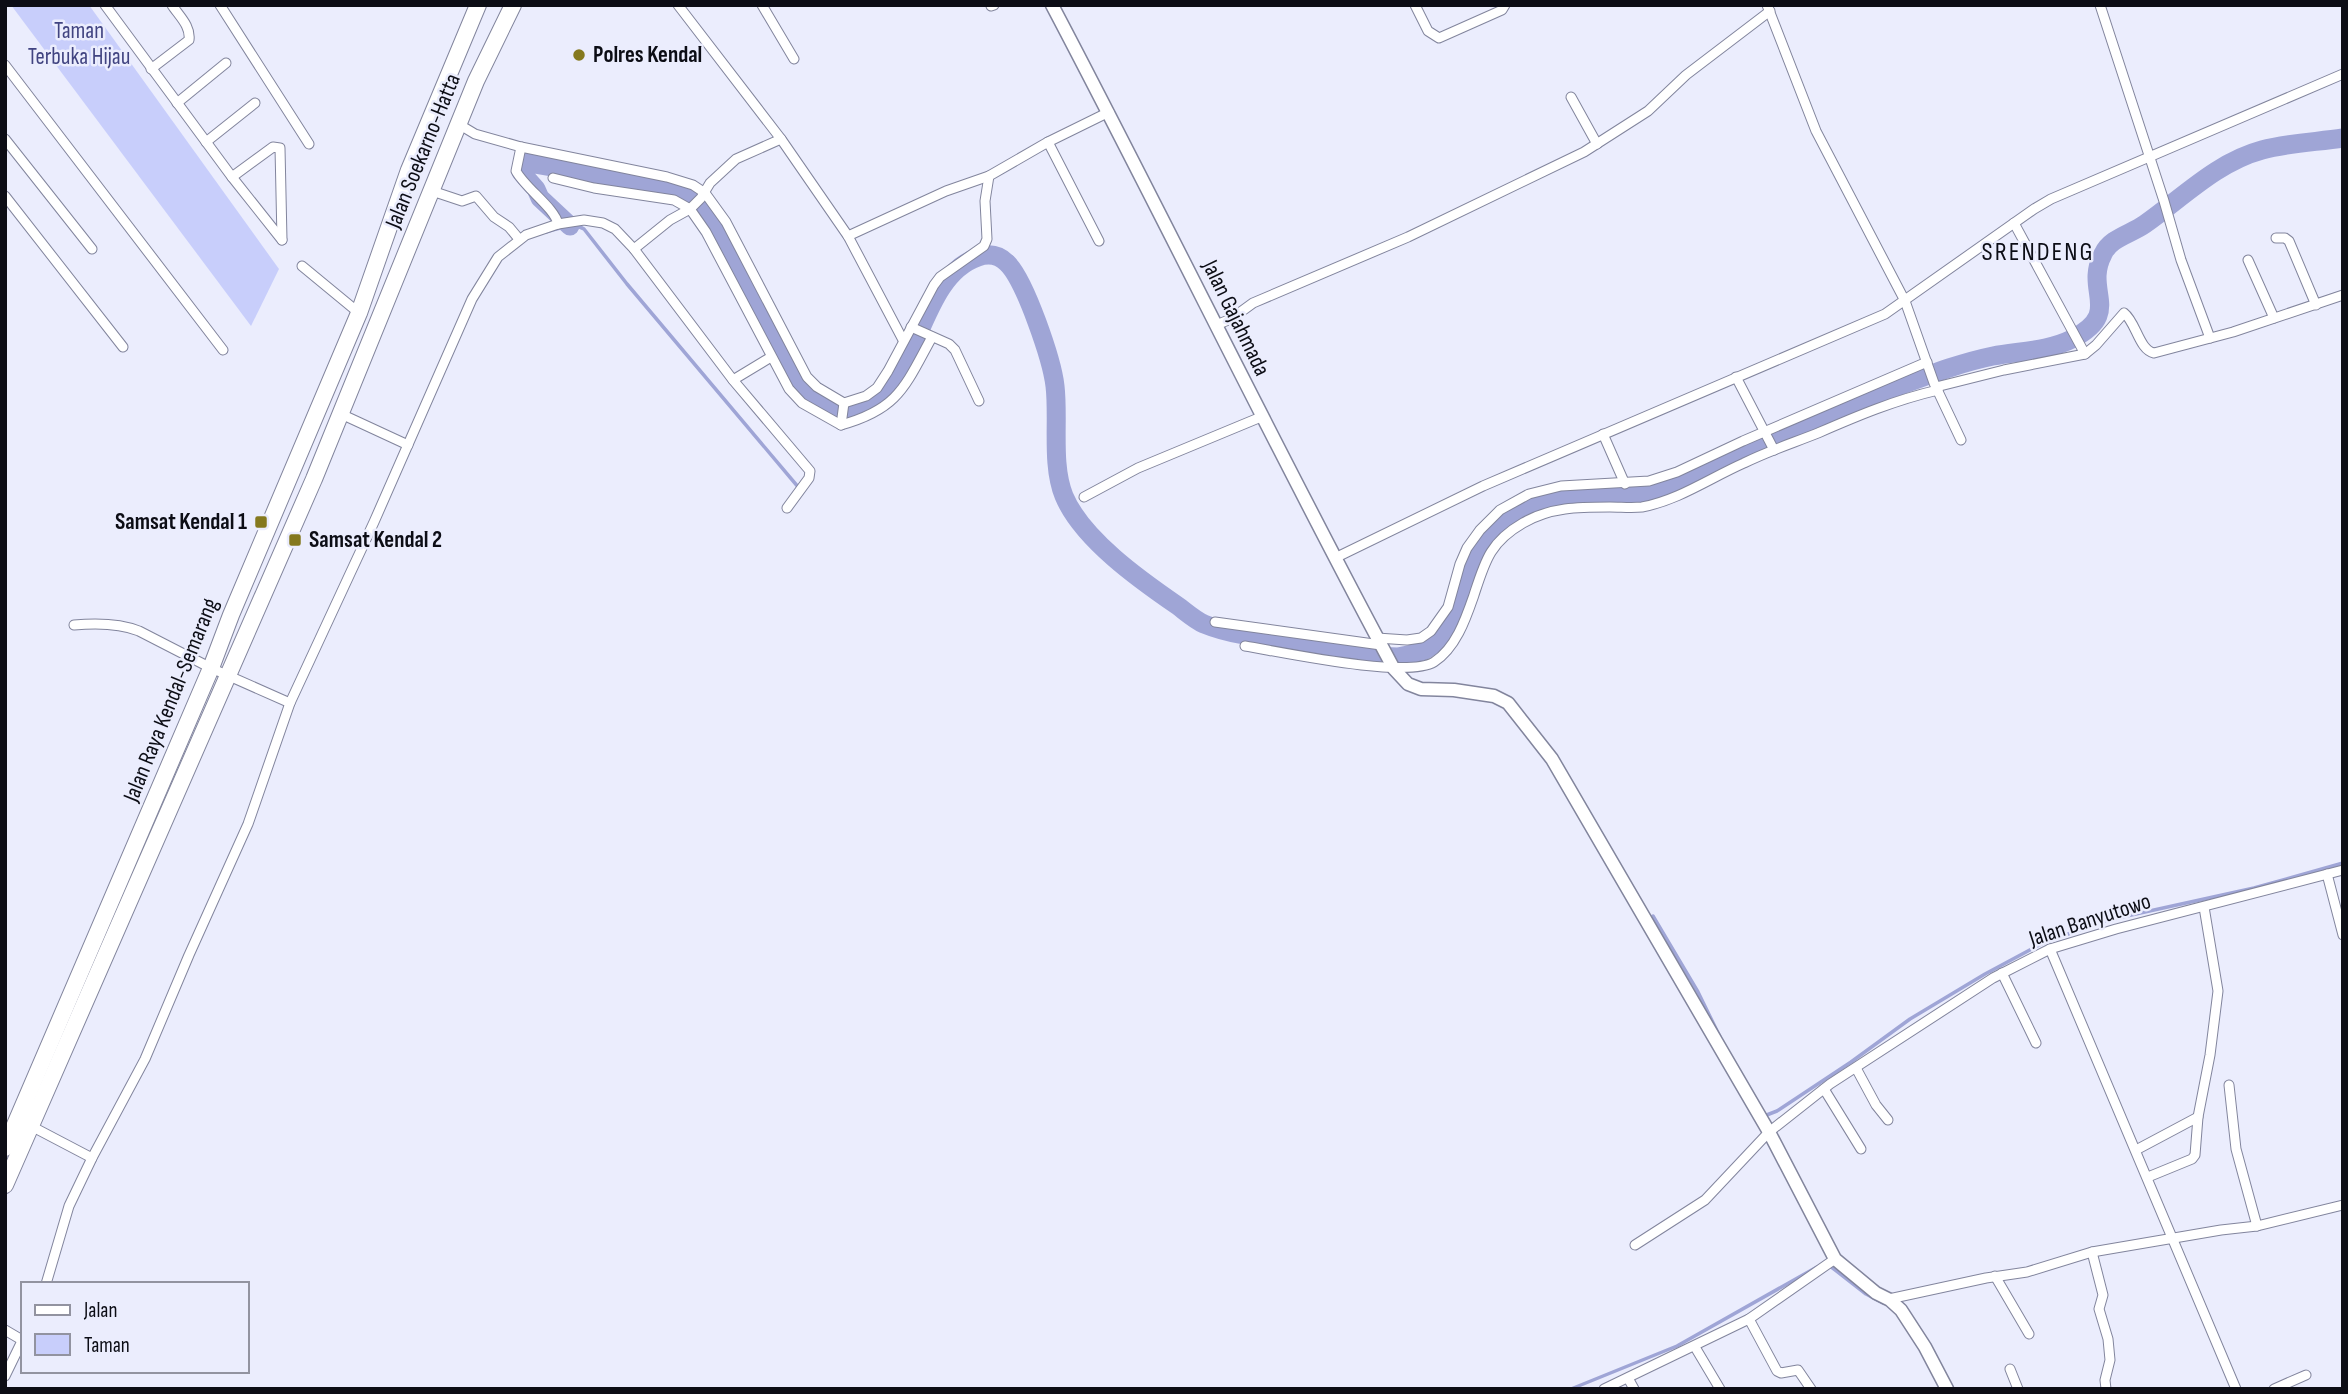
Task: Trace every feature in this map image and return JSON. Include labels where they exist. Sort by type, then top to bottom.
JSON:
[{"type":"highway","name":"Jalan Soekarno-Hatta","points":[[375,266],[408,170],[478,5]]},
{"type":"highway","name":"Jalan Soekarno-Hatta","points":[[380,317],[440,183],[485,62],[513,5]]},
{"type":"highway","name":"Jalan Raya Kendal-Semarang","points":[[5,1185],[31,1126],[235,603],[359,313],[375,266]]},
{"type":"highway","name":"Jalan Raya Kendal-Semarang","points":[[5,1148],[227,674],[341,414],[380,317]]},
{"type":"street","points":[[105,5],[232,177],[282,240],[280,148],[273,148],[232,177]]},
{"type":"street","points":[[151,69],[189,40],[187,26],[172,5]]},
{"type":"street","points":[[220,5],[309,144]]},
{"type":"street","points":[[762,5],[794,59]]},
{"type":"street","name":"Jalan Gajahmada","points":[[1052,5],[1103,115],[1224,322],[1261,417],[1343,554],[1380,644],[1401,668]]},
{"type":"street","points":[[1415,5],[1428,31],[1439,38],[1502,10],[1505,5]]},
{"type":"street","points":[[2100,5],[2181,260],[2210,338]]},
{"type":"street","points":[[680,6],[781,139],[848,236],[903,340]]},
{"type":"street","points":[[1224,322],[1253,303],[1408,237],[1597,144],[1648,111],[1686,75],[1769,8],[1816,131],[1905,301],[1936,387],[1961,440]]},
{"type":"street","points":[[177,103],[226,63]]},
{"type":"street","points":[[5,65],[223,350]]},
{"type":"street","points":[[1343,554],[1483,486],[1885,314],[2051,199],[2343,74]]},
{"type":"street","points":[[1571,97],[1597,144]]},
{"type":"street","points":[[206,142],[255,103]]},
{"type":"street","points":[[848,236],[946,191],[989,176],[1048,142],[1103,115]]},
{"type":"street","points":[[460,133],[475,134],[520,151],[667,177],[693,185],[726,222],[807,377],[844,405]]},
{"type":"street","points":[[5,139],[92,249]]},
{"type":"street","points":[[635,249],[670,220],[691,208],[703,195],[705,187],[736,159],[781,139]]},
{"type":"street","points":[[1048,142],[1099,241]]},
{"type":"street","points":[[520,151],[516,171],[537,198],[563,223]]},
{"type":"street","points":[[844,405],[877,388],[940,277],[984,246],[987,239],[985,201],[989,176]]},
{"type":"street","points":[[553,178],[594,188],[674,200],[691,208],[789,389],[802,403],[841,423],[878,412],[892,402],[903,390],[930,336]]},
{"type":"street","points":[[440,183],[462,201],[476,196],[494,218],[506,224],[519,239]]},
{"type":"street","points":[[5,196],[123,347]]},
{"type":"street","points":[[47,1282],[69,1206],[145,1059],[248,824],[290,703],[472,299],[495,260],[519,239],[563,223],[584,220],[603,223],[615,229],[635,249],[733,380],[810,471],[810,478],[787,508]]},
{"type":"street","points":[[2014,223],[2084,351]]},
{"type":"street","points":[[2276,238],[2290,241],[2316,304]]},
{"type":"street","points":[[2248,260],[2274,318]]},
{"type":"street","points":[[302,266],[359,313]]},
{"type":"street","points":[[1245,646],[1401,668],[1423,667],[1434,662],[1452,644],[1465,619],[1492,548],[1522,524],[1542,514],[1563,509],[1639,507],[1671,499],[1773,448],[1910,396],[1936,387],[2084,351],[2096,345],[2124,313],[2151,353],[2210,338],[2343,295]]},
{"type":"street","points":[[912,328],[949,344],[955,350],[979,401]]},
{"type":"street","points":[[733,380],[771,357]]},
{"type":"street","points":[[1214,622],[1380,644],[1421,638],[1431,631],[1448,607],[1467,548],[1479,530],[1500,510],[1529,494],[1561,486],[1649,481],[1677,472],[1928,365]]},
{"type":"street","points":[[1737,377],[1773,448]]},
{"type":"street","points":[[841,423],[844,405]]},
{"type":"street","points":[[341,414],[408,445]]},
{"type":"street","points":[[1084,497],[1138,468],[1261,417]]},
{"type":"street","points":[[1603,434],[1625,484]]},
{"type":"street","points":[[74,625],[93,623],[128,627],[290,703]]},
{"type":"street","points":[[1401,668],[1408,684],[1421,689],[1454,690],[1494,696],[1508,703],[1520,715],[1552,759],[1769,1132],[1830,1263],[1891,1301],[1919,1337],[1947,1389]]},
{"type":"street","name":"Jalan Banyutowo","points":[[1635,1245],[1705,1200],[1769,1132],[1824,1089],[2002,974],[2050,949],[2116,929],[2343,870]]},
{"type":"street","points":[[2327,874],[2343,935]]},
{"type":"street","points":[[2148,1177],[2193,1158],[2218,991],[2204,907]]},
{"type":"street","points":[[2050,949],[2236,1389]]},
{"type":"street","points":[[2002,974],[2036,1044]]},
{"type":"street","points":[[1856,1068],[1876,1105],[1888,1120]]},
{"type":"street","points":[[2229,1085],[2236,1149],[2257,1226]]},
{"type":"street","points":[[1824,1089],[1861,1149]]},
{"type":"street","points":[[2136,1150],[2198,1117]]},
{"type":"street","points":[[31,1126],[92,1158]]},
{"type":"street","points":[[1891,1301],[2092,1255],[2257,1226],[2343,1205]]},
{"type":"street","points":[[2092,1255],[2103,1295],[2099,1309],[2109,1350],[2106,1389]]},
{"type":"street","points":[[1604,1389],[1749,1319],[1830,1263]]},
{"type":"street","points":[[1996,1279],[2029,1334]]},
{"type":"street","points":[[1749,1319],[1777,1371],[1781,1373],[1798,1370],[1811,1389]]},
{"type":"street","points":[[5,1330],[21,1338]]},
{"type":"street","points":[[5,1376],[21,1343]]},
{"type":"street","points":[[1695,1347],[1720,1389]]},
{"type":"street","points":[[2010,1369],[2018,1389]]},
{"type":"street","points":[[2274,1389],[2306,1375]]},
{"type":"street","points":[[1628,1378],[1633,1389]]},
{"type":"green space","name":"Taman Terbuka Hijau","points":[[11,5],[89,5],[279,269],[251,326]]},
{"type":"waterway","points":[[570,226],[540,198],[521,172],[523,162],[660,186],[691,197],[713,223],[763,322],[793,372],[810,392],[828,407],[847,415],[880,394],[896,377],[938,293],[949,278],[962,265],[978,257],[990,255],[1001,258],[1022,286],[1049,358],[1056,399],[1056,456],[1064,496],[1084,528],[1098,543],[1130,571],[1204,624],[1250,636],[1397,657],[1425,650],[1444,633],[1456,609],[1473,559],[1482,544],[1493,531],[1521,510],[1538,502],[1557,498],[1652,493],[1670,489],[1741,452],[1893,388],[1968,362],[2044,348],[2072,339],[2096,320],[2100,301],[2098,267],[2106,249],[2116,240],[2145,224],[2230,163],[2262,150],[2343,138]]},
{"type":"waterway","points":[[546,232],[570,226],[584,229],[799,488]]},
{"type":"waterway","points":[[1764,1116],[1777,1111],[1851,1062],[1910,1019],[2043,943],[2104,921],[2254,888],[2343,863]]},
{"type":"waterway","points":[[1653,916],[1698,992],[1720,1037]]},
{"type":"waterway","points":[[1830,1266],[1866,1294],[1883,1303]]},
{"type":"waterway","points":[[1571,1389],[1677,1346],[1817,1267]]},
{"type":"place","name":"Polres Kendal","points":[[579,55]]},
{"type":"place","name":"Samsat Kendal 1","points":[[261,522]]},
{"type":"place","name":"Samsat Kendal 2","points":[[295,540]]},
{"type":"district","name":"SRENDENG","points":[[2038,252]]}]
